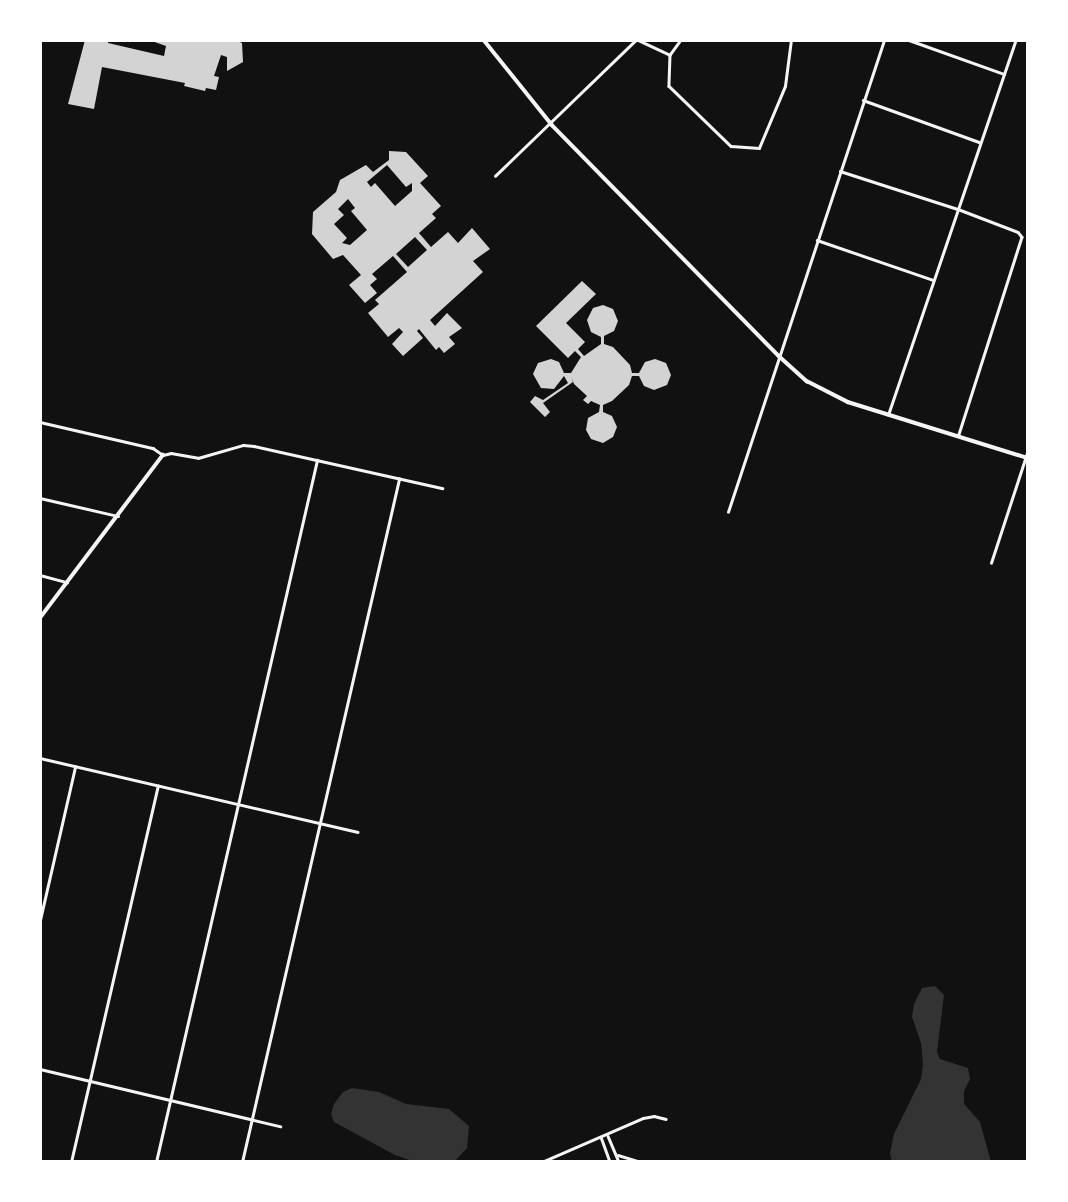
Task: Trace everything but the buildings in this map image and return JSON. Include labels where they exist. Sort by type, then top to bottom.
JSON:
[{"type":"main road","points":[[484,40],[552,125],[779,356],[820,389],[888,415],[1027,457]]},
{"type":"main road","points":[[40,618],[163,455]]},
{"type":"street","points":[[495,176],[552,125],[637,40],[670,55]]},
{"type":"street","points":[[681,40],[670,55],[668,86],[731,146],[758,148],[785,86],[791,40]]},
{"type":"street","points":[[728,512],[884,40]]},
{"type":"street","points":[[909,40],[1004,74]]},
{"type":"street","points":[[888,415],[1016,40]]},
{"type":"street","points":[[863,100],[980,142]]},
{"type":"street","points":[[840,171],[958,209],[1018,232],[1022,237],[959,435]]},
{"type":"street","points":[[817,240],[934,280]]},
{"type":"street","points":[[40,422],[153,448],[163,455],[171,453],[198,458],[243,445],[442,488]]},
{"type":"street","points":[[991,563],[1028,450]]},
{"type":"street","points":[[156,1162],[317,460]]},
{"type":"street","points":[[242,1162],[399,479]]},
{"type":"street","points":[[40,498],[118,516]]},
{"type":"street","points":[[40,575],[67,582]]},
{"type":"street","points":[[40,758],[358,832]]},
{"type":"street","points":[[40,920],[75,767]]},
{"type":"street","points":[[71,1162],[158,786]]},
{"type":"street","points":[[40,1069],[280,1126]]},
{"type":"street","points":[[542,1162],[643,1118],[654,1116],[666,1119]]},
{"type":"street","points":[[608,1134],[619,1162]]},
{"type":"street","points":[[601,1138],[610,1162]]},
{"type":"street","points":[[616,1155],[626,1161],[641,1162]]},
{"type":"shaded area","points":[[935,986],[944,995],[937,1052],[940,1059],[968,1068],[970,1079],[964,1091],[964,1104],[980,1122],[991,1162],[892,1162],[890,1153],[894,1134],[921,1079],[923,1064],[921,1043],[912,1017],[914,1004],[922,988]]},
{"type":"shaded area","points":[[352,1088],[379,1092],[406,1104],[449,1109],[469,1126],[467,1148],[454,1162],[415,1162],[395,1155],[334,1122],[331,1114],[334,1104],[343,1092]]}]
